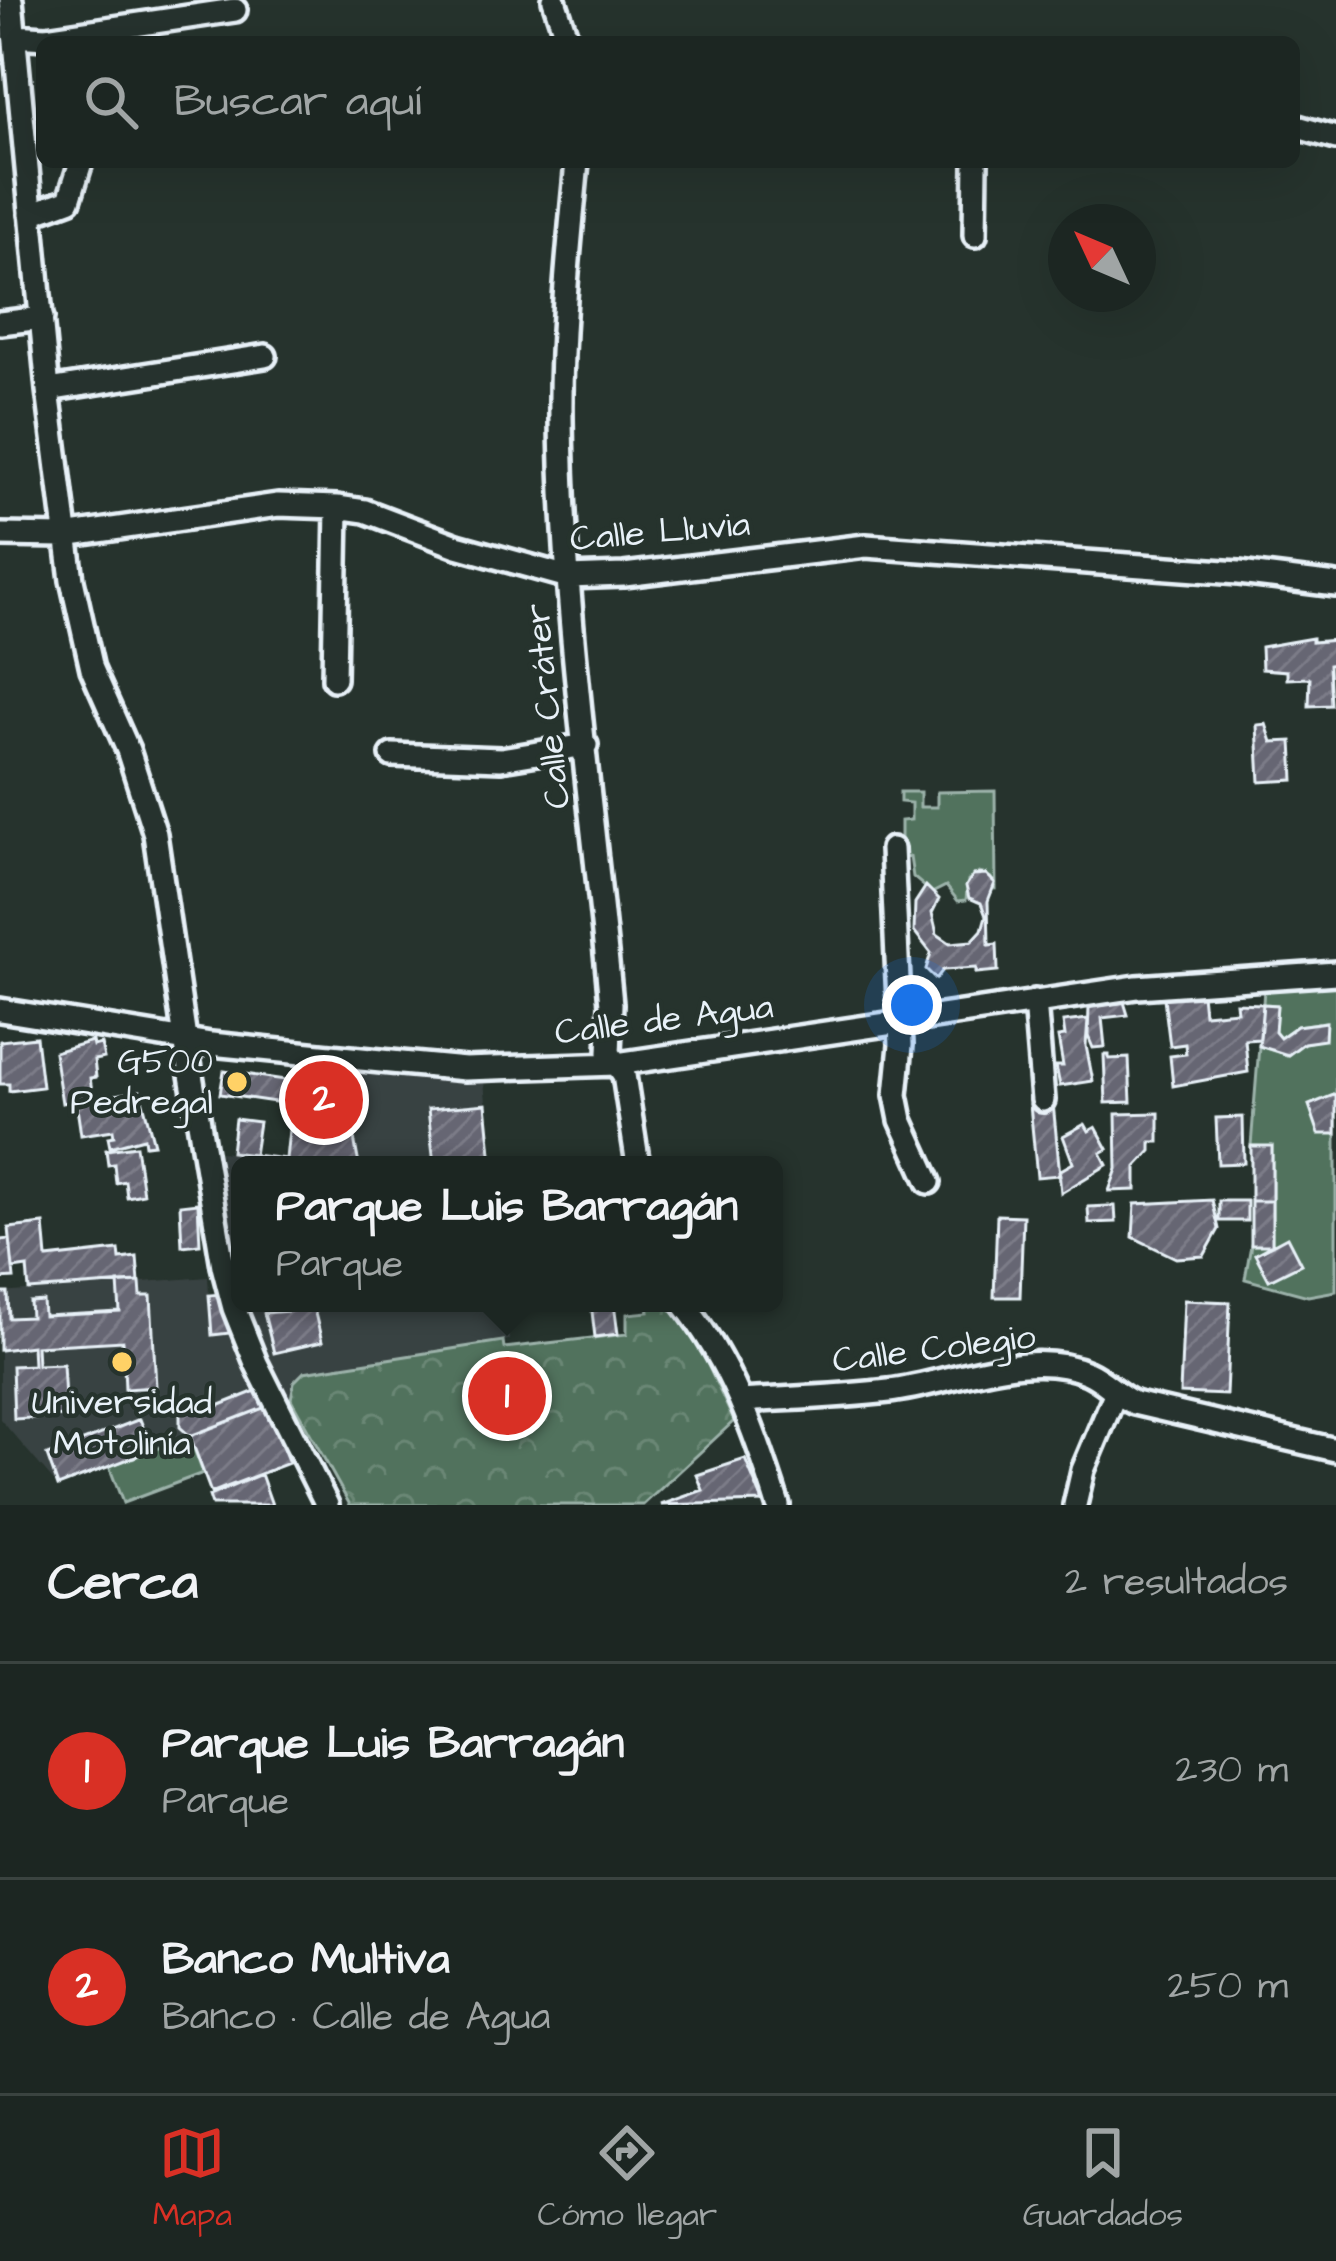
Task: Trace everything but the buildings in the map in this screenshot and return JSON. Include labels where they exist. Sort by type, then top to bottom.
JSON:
[{"type":"street","points":[[11,0],[64,536],[92,669],[128,749],[155,834],[185,1039],[231,1297]]},
{"type":"street","points":[[554,0],[566,36]]},
{"type":"street","points":[[60,36],[235,10]]},
{"type":"street","points":[[14,36],[36,37]]},
{"type":"street","points":[[0,117],[24,115]]},
{"type":"street","points":[[1300,128],[1336,138]]},
{"type":"street","points":[[31,214],[69,200],[79,168]]},
{"type":"street","name":"Calle Cráter","points":[[576,168],[564,310],[561,418],[568,578],[610,1004],[609,1053],[624,1075],[637,1156]]},
{"type":"street","points":[[975,235],[976,168]]},
{"type":"street","points":[[0,323],[42,318]]},
{"type":"street","points":[[48,389],[265,356]]},
{"type":"street","name":"Calle Lluvia","points":[[0,536],[64,536],[278,505],[337,506],[568,578],[866,546],[1239,573],[1336,585]]},
{"type":"street","points":[[334,679],[337,506]]},
{"type":"street","points":[[392,754],[501,759],[586,745]]},
{"type":"street","points":[[892,849],[898,1108],[929,1183]]},
{"type":"street","name":"Calle de Agua","points":[[0,1010],[185,1039],[465,1069],[617,1064],[1035,1001],[1215,979],[1336,973]]},
{"type":"street","points":[[1035,1001],[1043,1100]]},
{"type":"street","points":[[236,1312],[327,1505]]},
{"type":"street","points":[[690,1312],[719,1352],[778,1505]]},
{"type":"street","name":"Calle Colegio","points":[[741,1401],[892,1391],[1003,1368],[1043,1365],[1089,1373],[1114,1394],[1134,1403],[1336,1450]]},
{"type":"street","points":[[1075,1505],[1083,1470],[1114,1394]]},
{"type":"shaded area","points":[[297,1061],[484,1081],[491,1156],[286,1156]]},
{"type":"shaded area","points":[[220,1152],[258,1156],[231,1156],[231,1232],[229,1225]]},
{"type":"shaded area","name":"Universidad Motolinía","points":[[208,1277],[209,1295],[221,1294],[229,1331],[266,1407],[58,1486],[0,1419],[0,1293]]},
{"type":"shaded area","points":[[252,1312],[507,1312],[509,1340],[304,1372],[292,1388],[293,1404],[258,1338]]},
{"type":"green space","points":[[995,791],[996,890],[991,878],[979,873],[968,880],[966,900],[958,901],[946,886],[932,893],[913,877],[910,857],[901,859],[901,821],[911,820],[911,803],[900,802],[900,792],[920,792],[920,807],[937,807],[937,792]]},
{"type":"green space","points":[[1336,985],[1336,1291],[1308,1296],[1245,1279],[1251,1245],[1272,1244],[1272,1147],[1251,1146],[1259,1046],[1287,1055],[1304,1043],[1325,1039],[1325,1022],[1297,1026],[1280,1038],[1275,1032],[1277,1005],[1263,1004],[1264,988]]},
{"type":"green space","points":[[674,1312],[695,1337],[734,1421],[643,1505],[350,1505],[291,1399],[294,1382],[304,1372],[503,1341],[504,1348],[627,1334],[627,1314]]},
{"type":"green space","points":[[190,1437],[203,1473],[123,1503],[109,1466]]},
{"type":"place","name":"G500 Pedregal","points":[[237,1082]]},
{"type":"place","name":"Banco Multiva","points":[[324,1100]]},
{"type":"place","name":"Universidad Motolinía","points":[[122,1362]]},
{"type":"place","name":"Parque Luis Barragán","points":[[507,1396]]}]
